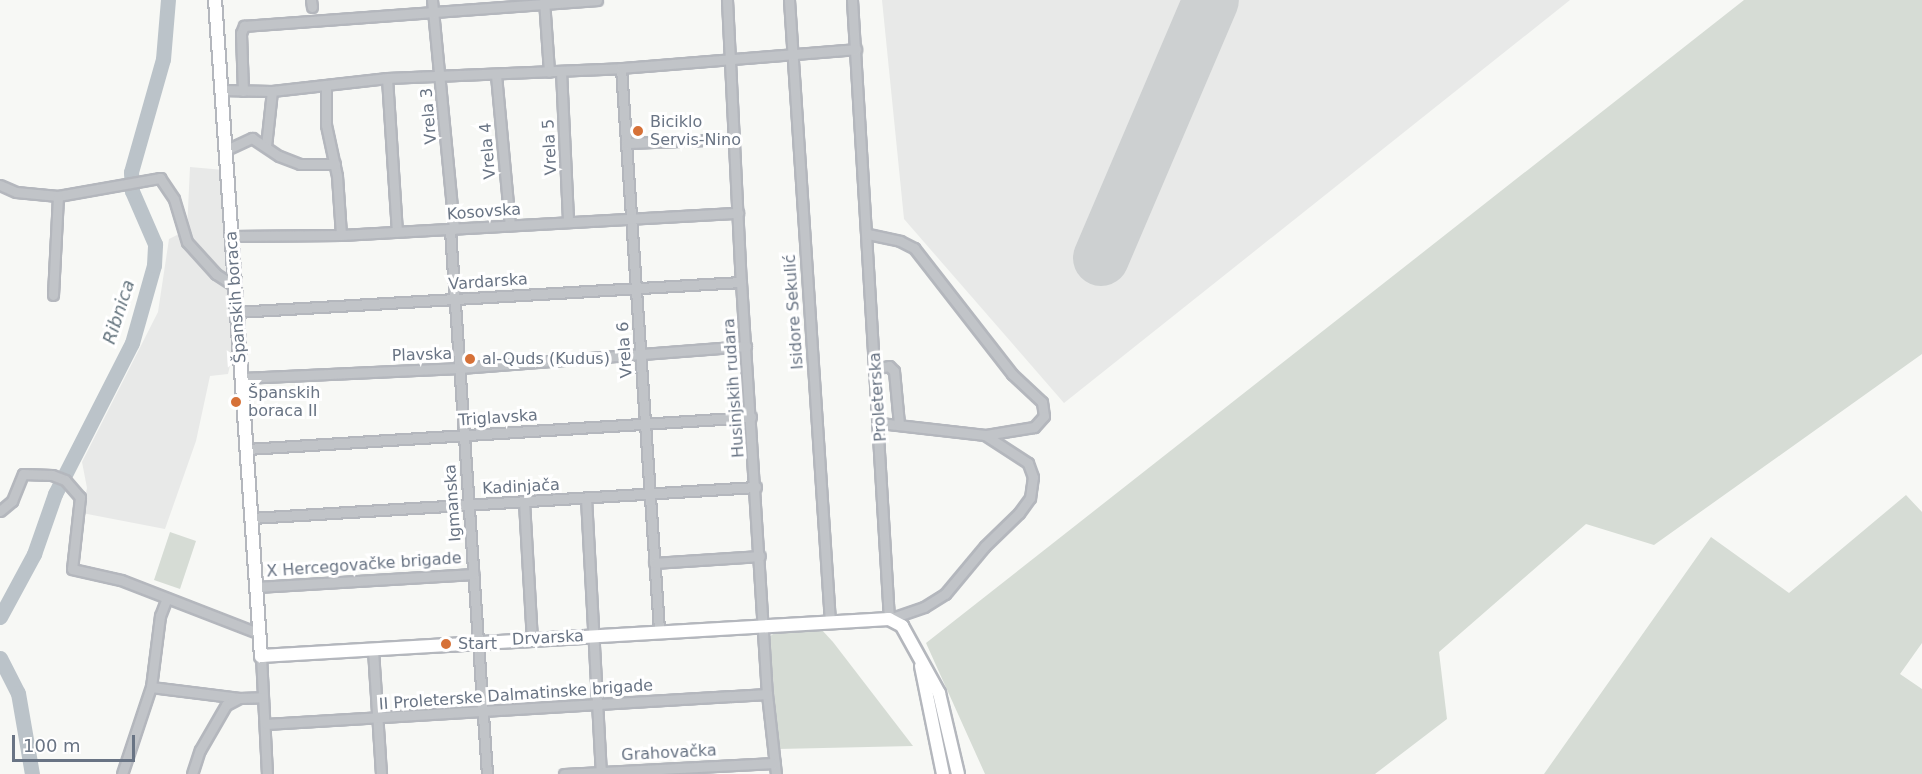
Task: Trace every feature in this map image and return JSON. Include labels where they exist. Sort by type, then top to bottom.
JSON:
[{"type":"main road","name":"Španskih boraca","points":[[215,0],[261,657]]},
{"type":"main road","points":[[763,623],[889,619],[903,626],[939,693],[958,774]]},
{"type":"main road","name":"Drvarska","points":[[261,657],[763,623]]},
{"type":"main road","points":[[920,658],[943,774]]},
{"type":"street","points":[[243,91],[241,33],[244,26],[432,5],[597,0]]},
{"type":"street","name":"Husinjskih rudara","points":[[727,0],[741,282],[756,487],[767,694],[776,774]]},
{"type":"street","name":"Isidore Sekulić","points":[[789,0],[830,622]]},
{"type":"street","name":"Proleterska","points":[[852,0],[877,368],[889,619]]},
{"type":"street","points":[[544,1],[549,72]]},
{"type":"street","name":"Vrela 3","points":[[432,5],[441,77],[452,230]]},
{"type":"street","points":[[221,90],[272,91],[326,87],[387,78],[621,68],[855,49]]},
{"type":"street","name":"Vrela 6","points":[[621,68],[659,630]]},
{"type":"street","name":"Vrela 5","points":[[561,71],[568,222]]},
{"type":"street","name":"Vrela 4","points":[[496,75],[510,225]]},
{"type":"street","points":[[387,78],[398,232]]},
{"type":"street","points":[[326,87],[326,125],[335,165],[341,235]]},
{"type":"street","points":[[266,146],[272,91]]},
{"type":"street","points":[[226,150],[252,138],[300,164],[335,165]]},
{"type":"street","points":[[626,143],[734,139]]},
{"type":"street","points":[[0,185],[16,192],[58,196],[155,176],[164,181],[188,242],[216,274],[236,287]]},
{"type":"street","points":[[53,295],[58,196]]},
{"type":"street","name":"Kosovska","points":[[232,236],[341,235],[452,230],[738,213]]},
{"type":"street","name":"Igmanska","points":[[452,230],[487,774]]},
{"type":"street","points":[[868,234],[900,241],[914,248],[1012,374],[1042,402],[1044,416],[1038,424],[985,435],[880,423]]},
{"type":"street","name":"Vardarska","points":[[236,312],[741,282]]},
{"type":"street","name":"Plavska","points":[[242,378],[460,368],[746,346]]},
{"type":"street","points":[[877,368],[890,366],[894,371],[899,424]]},
{"type":"street","name":"Triglavska","points":[[248,449],[751,417]]},
{"type":"street","points":[[889,619],[924,607],[945,594],[1025,506],[1033,486],[1032,466],[985,435]]},
{"type":"street","points":[[0,511],[12,501],[23,474],[52,475],[65,480],[80,496],[72,568],[121,580],[260,634]]},
{"type":"street","name":"Kadinjača","points":[[251,518],[756,487]]},
{"type":"street","points":[[586,498],[601,772]]},
{"type":"street","points":[[524,502],[532,639]]},
{"type":"street","points":[[654,563],[760,556]]},
{"type":"street","name":"X Hercegovačke brigade","points":[[257,587],[474,574]]},
{"type":"street","points":[[122,774],[151,687],[160,616],[167,598]]},
{"type":"street","points":[[373,650],[381,774]]},
{"type":"street","name":"Španskih boraca","points":[[261,657],[267,774]]},
{"type":"street","points":[[151,687],[238,698],[263,697]]},
{"type":"street","name":"II Proleterske Dalmatinske brigade","points":[[266,724],[767,694]]},
{"type":"street","points":[[192,774],[200,750],[226,705],[238,698]]},
{"type":"street","name":"Grahovačka","points":[[564,774],[775,763]]},
{"type":"shaded area","points":[[882,0],[1570,0],[1064,403],[904,219]]},
{"type":"shaded area","points":[[1744,0],[1922,0],[1922,354],[1654,545],[1586,524],[1439,652],[1447,719],[1375,774],[985,774],[926,643]]},
{"type":"shaded area","points":[[190,167],[224,170],[235,345],[228,374],[210,376],[196,441],[165,529],[82,513],[87,488],[82,462],[158,312],[169,239],[187,230]]},
{"type":"shaded area","points":[[1906,495],[1922,512],[1922,643],[1900,674],[1922,689],[1922,774],[1544,774],[1711,537],[1789,593]]},
{"type":"shaded area","points":[[170,532],[196,541],[180,589],[154,580]]},
{"type":"shaded area","points":[[821,629],[913,746],[778,749],[770,636],[777,632]]},
{"type":"waterway","name":"Ribnica","points":[[0,617],[34,554],[55,494],[132,343],[154,265],[155,244],[132,191],[131,172],[163,59],[168,0]]},
{"type":"waterway","name":"Ribnica","points":[[0,658],[18,693],[32,774]]},
{"type":"runway","points":[[1101,258],[1211,0]]},
{"type":"place","name":"Biciklo Servis-Nino","points":[[638,131]]},
{"type":"place","name":"al-Quds (Kudus)","points":[[470,359]]},
{"type":"place","name":"Španskih boraca II","points":[[236,402]]},
{"type":"place","name":"Start","points":[[446,644]]}]
